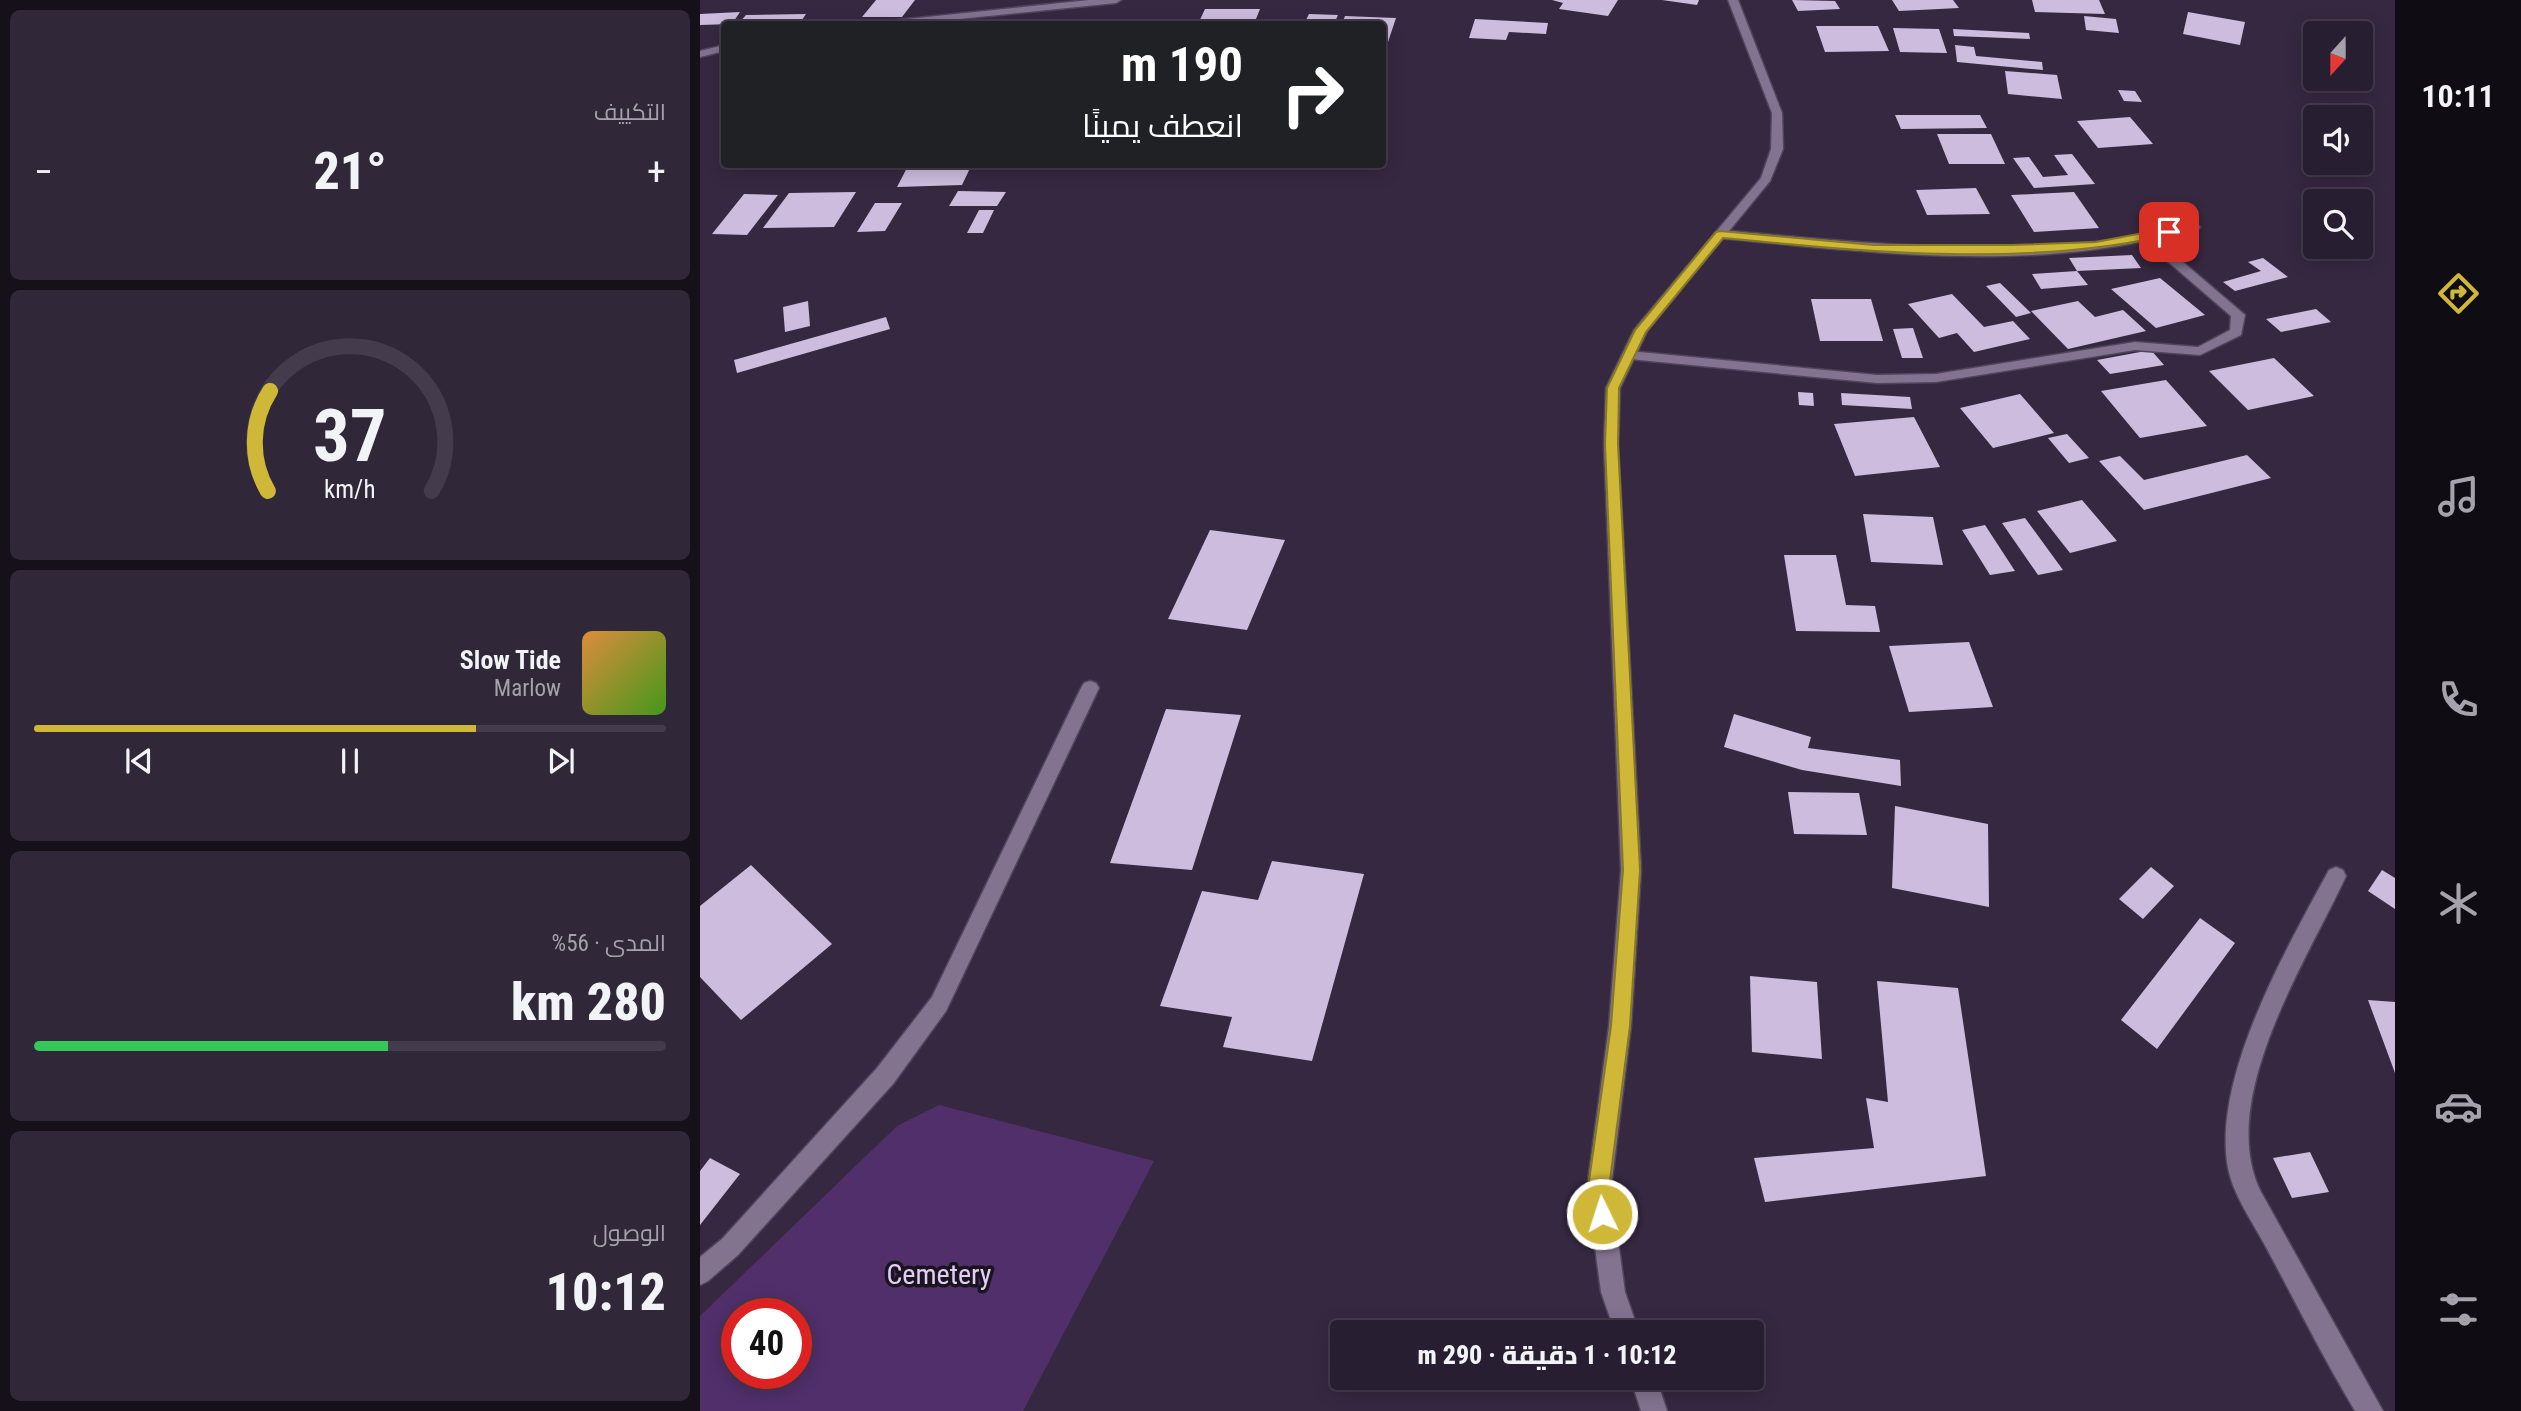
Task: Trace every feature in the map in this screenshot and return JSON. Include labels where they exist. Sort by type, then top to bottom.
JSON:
[{"type":"street","points":[[916,21],[1116,0]]},
{"type":"street","points":[[1623,1320],[1613,1292],[1599,1188],[1620,1026],[1631,870],[1611,444],[1613,388],[1641,330],[1766,179],[1777,149],[1777,113],[1733,0]]},
{"type":"street","points":[[700,54],[721,49]]},
{"type":"street","points":[[1720,234],[1874,249],[2096,246],[2194,227]]},
{"type":"street","points":[[1629,355],[1877,379],[1936,377],[2134,346],[2200,351],[2236,332],[2238,315],[2145,236]]},
{"type":"street","points":[[700,1273],[730,1247],[885,1076],[939,1004],[1090,688]]},
{"type":"street","points":[[2336,876],[2276,992],[2246,1082],[2238,1126],[2238,1163],[2253,1198],[2350,1380],[2370,1411]]},
{"type":"street","points":[[1647,1390],[1654,1411]]},
{"type":"green space","name":"Cemetery","points":[[939,1105],[1154,1161],[1023,1411],[700,1411],[700,1316],[897,1126]]},
{"type":"building","points":[[876,0],[915,0],[902,17],[862,17]]},
{"type":"building","points":[[1552,0],[1618,0],[1608,16],[1559,9],[1563,3]]},
{"type":"building","points":[[1662,0],[1699,0],[1697,5]]},
{"type":"building","points":[[1792,0],[1835,1],[1840,9],[1798,11]]},
{"type":"building","points":[[1892,0],[1953,0],[1959,8],[1899,11]]},
{"type":"building","points":[[2032,0],[2099,0],[2105,14],[2035,12]]},
{"type":"building","points":[[1205,9],[1260,9],[1255,21],[1199,21]]},
{"type":"building","points":[[740,12],[734,21],[721,21],[721,24],[700,25],[700,14]]},
{"type":"building","points":[[2188,12],[2245,22],[2240,45],[2183,34]]},
{"type":"building","points":[[806,14],[801,21],[741,21],[746,15]]},
{"type":"building","points":[[1309,14],[1338,15],[1335,21],[1306,21]]},
{"type":"building","points":[[1345,16],[1396,18],[1388,42],[1386,21],[1343,21]]},
{"type":"building","points":[[2084,16],[2116,19],[2119,33],[2086,30]]},
{"type":"building","points":[[1475,19],[1548,23],[1546,34],[1509,32],[1506,40],[1469,38]]},
{"type":"building","points":[[1816,26],[1878,26],[1889,51],[1825,52]]},
{"type":"building","points":[[1893,28],[1939,29],[1947,53],[1900,52]]},
{"type":"building","points":[[1953,29],[2029,33],[2030,39],[1954,36]]},
{"type":"building","points":[[1955,45],[1974,47],[1976,56],[2042,62],[2043,70],[1957,62]]},
{"type":"building","points":[[2005,71],[2057,75],[2062,99],[2008,94]]},
{"type":"building","points":[[2118,90],[2135,91],[2142,102],[2124,101]]},
{"type":"building","points":[[1895,115],[1980,115],[1987,128],[1901,129]]},
{"type":"building","points":[[2130,117],[2153,144],[2098,148],[2077,121]]},
{"type":"building","points":[[1937,134],[1991,134],[2005,164],[1949,164]]},
{"type":"building","points":[[2072,154],[2095,184],[2034,188],[2013,158],[2029,157],[2043,177],[2068,175],[2054,155]]},
{"type":"building","points":[[907,168],[970,168],[962,185],[897,187]]},
{"type":"building","points":[[1976,188],[1990,214],[1927,215],[1916,190]]},
{"type":"building","points":[[958,191],[1006,192],[997,206],[949,206]]},
{"type":"building","points":[[856,192],[834,227],[763,228],[789,193]]},
{"type":"building","points":[[2074,192],[2099,228],[2034,232],[2011,195]]},
{"type":"building","points":[[744,194],[778,195],[747,235],[712,234]]},
{"type":"building","points":[[875,203],[902,203],[885,231],[857,232]]},
{"type":"building","points":[[979,210],[994,210],[983,233],[967,233]]},
{"type":"building","points":[[2132,255],[2141,268],[2077,271],[2069,258]]},
{"type":"building","points":[[2263,258],[2288,277],[2235,291],[2223,282],[2261,271],[2248,262]]},
{"type":"building","points":[[2077,271],[2088,285],[2041,289],[2032,274]]},
{"type":"building","points":[[2160,278],[2205,315],[2156,328],[2111,289]]},
{"type":"building","points":[[2000,283],[2031,313],[2016,317],[1986,286]]},
{"type":"building","points":[[1952,294],[1984,327],[2013,321],[2030,339],[1974,352],[1957,333],[1939,338],[1908,304]]},
{"type":"building","points":[[1811,299],[1871,299],[1883,341],[1820,341]]},
{"type":"building","points":[[808,301],[810,326],[785,332],[783,307]]},
{"type":"building","points":[[2078,301],[2095,317],[2123,310],[2146,331],[2068,349],[2031,311]]},
{"type":"building","points":[[2316,309],[2331,322],[2281,332],[2266,319]]},
{"type":"building","points":[[886,317],[890,329],[737,373],[734,360]]},
{"type":"building","points":[[1913,328],[1923,358],[1902,358],[1893,329]]},
{"type":"building","points":[[2151,350],[2164,365],[2110,374],[2097,360]]},
{"type":"building","points":[[2274,358],[2314,396],[2248,410],[2209,371]]},
{"type":"building","points":[[2166,380],[2207,426],[2140,438],[2101,391]]},
{"type":"building","points":[[1798,392],[1813,393],[1814,406],[1799,405]]},
{"type":"building","points":[[1841,393],[1910,397],[1912,409],[1842,405]]},
{"type":"building","points":[[2020,394],[2054,433],[1993,448],[1960,408]]},
{"type":"building","points":[[1914,417],[1940,467],[1855,476],[1834,424]]},
{"type":"building","points":[[2067,434],[2089,458],[2069,463],[2048,438]]},
{"type":"building","points":[[2247,455],[2271,478],[2144,510],[2099,461],[2120,456],[2144,480]]},
{"type":"building","points":[[2082,500],[2117,541],[2070,553],[2037,511]]},
{"type":"building","points":[[1863,514],[1933,517],[1943,565],[1871,562]]},
{"type":"building","points":[[2025,518],[2063,570],[2038,575],[2002,523]]},
{"type":"building","points":[[1985,525],[2015,571],[1990,575],[1962,530]]},
{"type":"building","points":[[1210,530],[1285,540],[1247,630],[1168,619]]},
{"type":"building","points":[[1784,555],[1836,555],[1846,605],[1875,606],[1880,632],[1796,631]]},
{"type":"building","points":[[1969,642],[1993,707],[1909,712],[1889,646]]},
{"type":"building","points":[[1166,709],[1241,715],[1192,870],[1110,863]]},
{"type":"building","points":[[1734,714],[1811,737],[1808,748],[1900,760],[1901,786],[1802,770],[1724,747]]},
{"type":"building","points":[[1788,792],[1859,793],[1867,835],[1794,834]]},
{"type":"building","points":[[1895,806],[1988,824],[1989,907],[1892,888]]},
{"type":"building","points":[[1272,861],[1364,874],[1312,1061],[1223,1047],[1232,1017],[1160,1006],[1202,891],[1258,900]]},
{"type":"building","points":[[751,865],[832,944],[741,1020],[700,977],[700,906]]},
{"type":"building","points":[[2151,867],[2174,886],[2143,919],[2119,899]]},
{"type":"building","points":[[2382,870],[2395,878],[2395,909],[2368,891]]},
{"type":"building","points":[[2200,918],[2235,943],[2157,1049],[2121,1020]]},
{"type":"building","points":[[1750,976],[1817,982],[1822,1059],[1752,1052]]},
{"type":"building","points":[[1877,981],[1958,988],[1986,1176],[1765,1202],[1754,1158],[1874,1148],[1866,1098],[1888,1102]]},
{"type":"building","points":[[2368,1000],[2395,1002],[2395,1073]]},
{"type":"building","points":[[2310,1152],[2329,1192],[2292,1198],[2273,1158]]},
{"type":"building","points":[[710,1158],[740,1174],[700,1225],[700,1171]]},
{"type":"route","points":[[1602,1214],[1599,1188],[1620,1026],[1631,870],[1611,444],[1613,388],[1641,330],[1720,234],[1874,249],[2096,246],[2169,232]]}]
